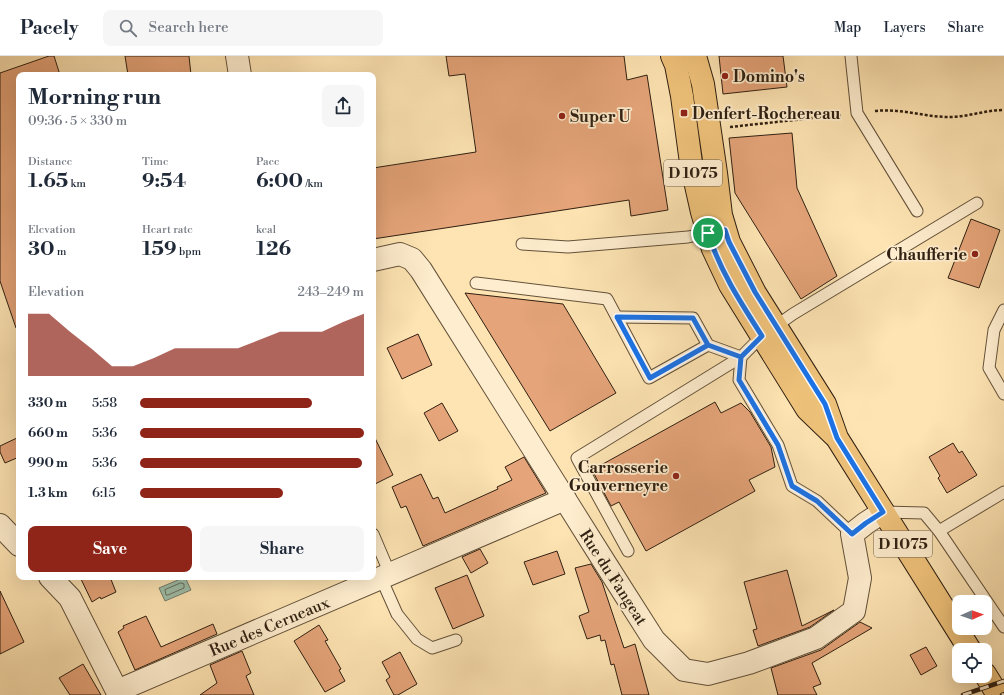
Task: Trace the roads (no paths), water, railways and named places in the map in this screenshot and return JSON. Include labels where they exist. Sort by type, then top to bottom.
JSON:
[{"type":"main road","name":"D 1075","points":[[672,56],[676,65],[682,96],[691,163],[702,212],[717,231]]},
{"type":"main road","name":"D 1075","points":[[695,56],[703,84],[721,215],[713,249],[730,285],[769,331],[807,409],[837,438],[966,643]]},
{"type":"main road","points":[[991,683],[998,695]]},
{"type":"street","points":[[237,56],[240,72]]},
{"type":"street","name":"Rue du Fangeat","points":[[376,259],[400,254],[412,259],[422,270],[654,640],[684,670],[708,674],[749,663],[816,638],[854,611],[860,578],[852,534]]},
{"type":"street","name":"Rue des Cerneaux","points":[[53,580],[70,598],[117,691],[565,499]]},
{"type":"street","points":[[852,534],[883,512]]},
{"type":"street","points":[[0,525],[16,542]]},
{"type":"lane","points":[[851,56],[857,113],[917,211]]},
{"type":"lane","points":[[628,551],[577,458],[741,357],[769,331],[793,314],[977,204]]},
{"type":"lane","points":[[522,244],[568,247],[688,237],[717,231]]},
{"type":"lane","points":[[476,283],[607,299],[650,378],[708,345]]},
{"type":"lane","points":[[1004,310],[994,330],[990,368],[1004,394]]},
{"type":"lane","points":[[617,317],[693,318],[708,345],[741,357]]},
{"type":"lane","points":[[741,357],[739,380],[778,445],[792,486],[817,501],[852,534]]},
{"type":"lane","points":[[939,531],[1004,492]]},
{"type":"lane","points":[[883,512],[924,513],[939,531],[1004,627]]},
{"type":"lane","points":[[376,544],[397,614],[417,639],[432,648],[456,640]]},
{"type":"water","points":[[178,580],[186,580],[191,590],[165,601],[159,588]]},
{"type":"railway","points":[[963,695],[1004,681]]},
{"type":"place","name":"Domino's","points":[[725,76]]},
{"type":"place","name":"Denfert-Rochereau","points":[[684,113]]},
{"type":"place","name":"Super U","points":[[562,116]]},
{"type":"place","name":"Chaufferie","points":[[975,254]]},
{"type":"place","name":"Carrosserie Gouverneyre","points":[[676,476]]}]
